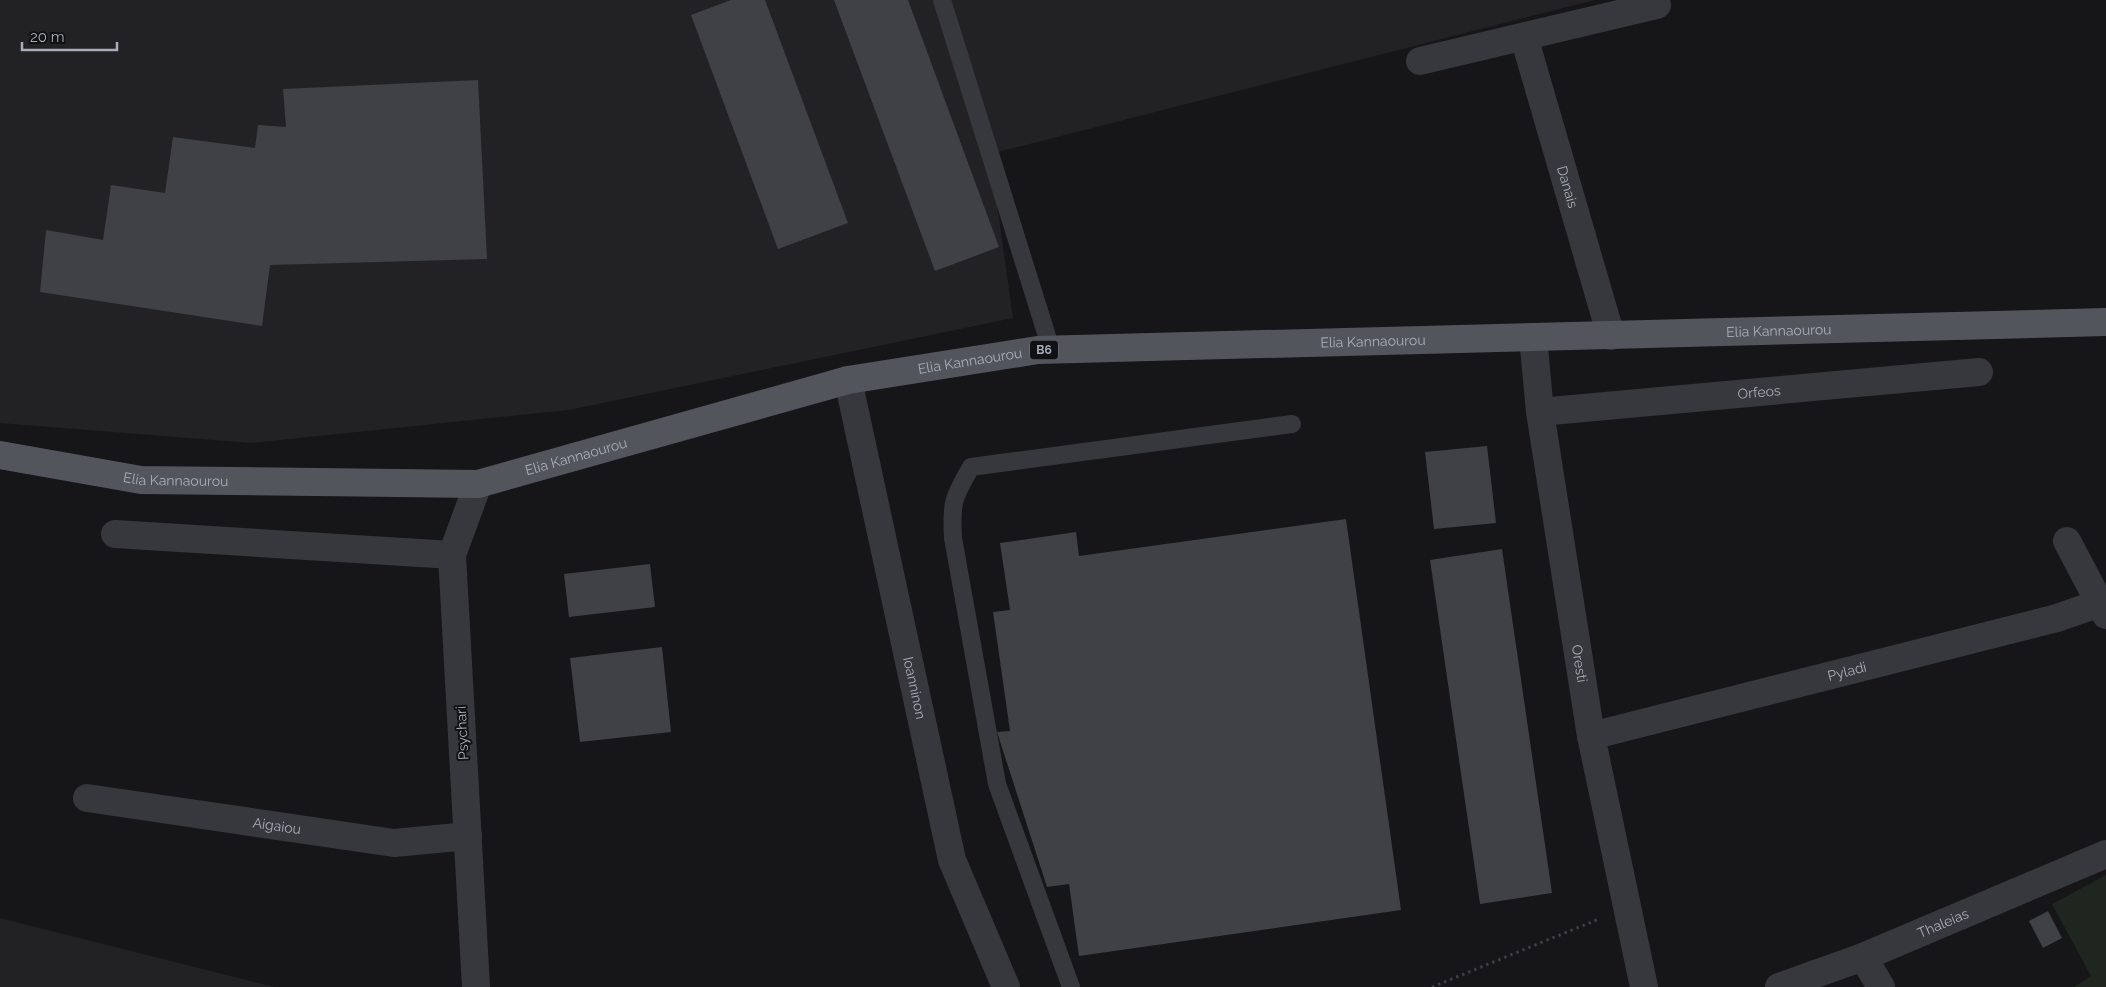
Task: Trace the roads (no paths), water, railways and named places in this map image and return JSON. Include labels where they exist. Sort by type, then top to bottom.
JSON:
[{"type":"main road","name":"Elia Kannaourou","points":[[0,455],[141,480],[478,484],[848,380],[1052,349],[2106,322]]},
{"type":"street","points":[[1420,61],[1658,5]]},
{"type":"street","name":"Danais","points":[[1524,37],[1611,336]]},
{"type":"street","name":"Oresti","points":[[1534,337],[1540,412],[1591,736],[1644,987]]},
{"type":"street","name":"Orfeos","points":[[1540,412],[1979,372]]},
{"type":"street","name":"Ioanninon","points":[[848,380],[952,860],[1006,987]]},
{"type":"street","name":"Psychari","points":[[476,987],[452,555],[478,484]]},
{"type":"street","points":[[115,534],[452,555]]},
{"type":"street","points":[[2067,541],[2103,609]]},
{"type":"street","name":"Pyladi","points":[[1591,736],[2047,621],[2103,609]]},
{"type":"street","name":"Aigaiou","points":[[87,798],[394,843],[468,836]]},
{"type":"street","name":"Thaleias","points":[[1778,987],[1863,957],[2106,854]]},
{"type":"street","points":[[1863,957],[1881,987]]},
{"type":"lane","points":[[942,0],[1052,349]]},
{"type":"lane","points":[[1071,987],[997,784],[953,538],[952,514],[955,494],[971,467],[1292,424]]}]
